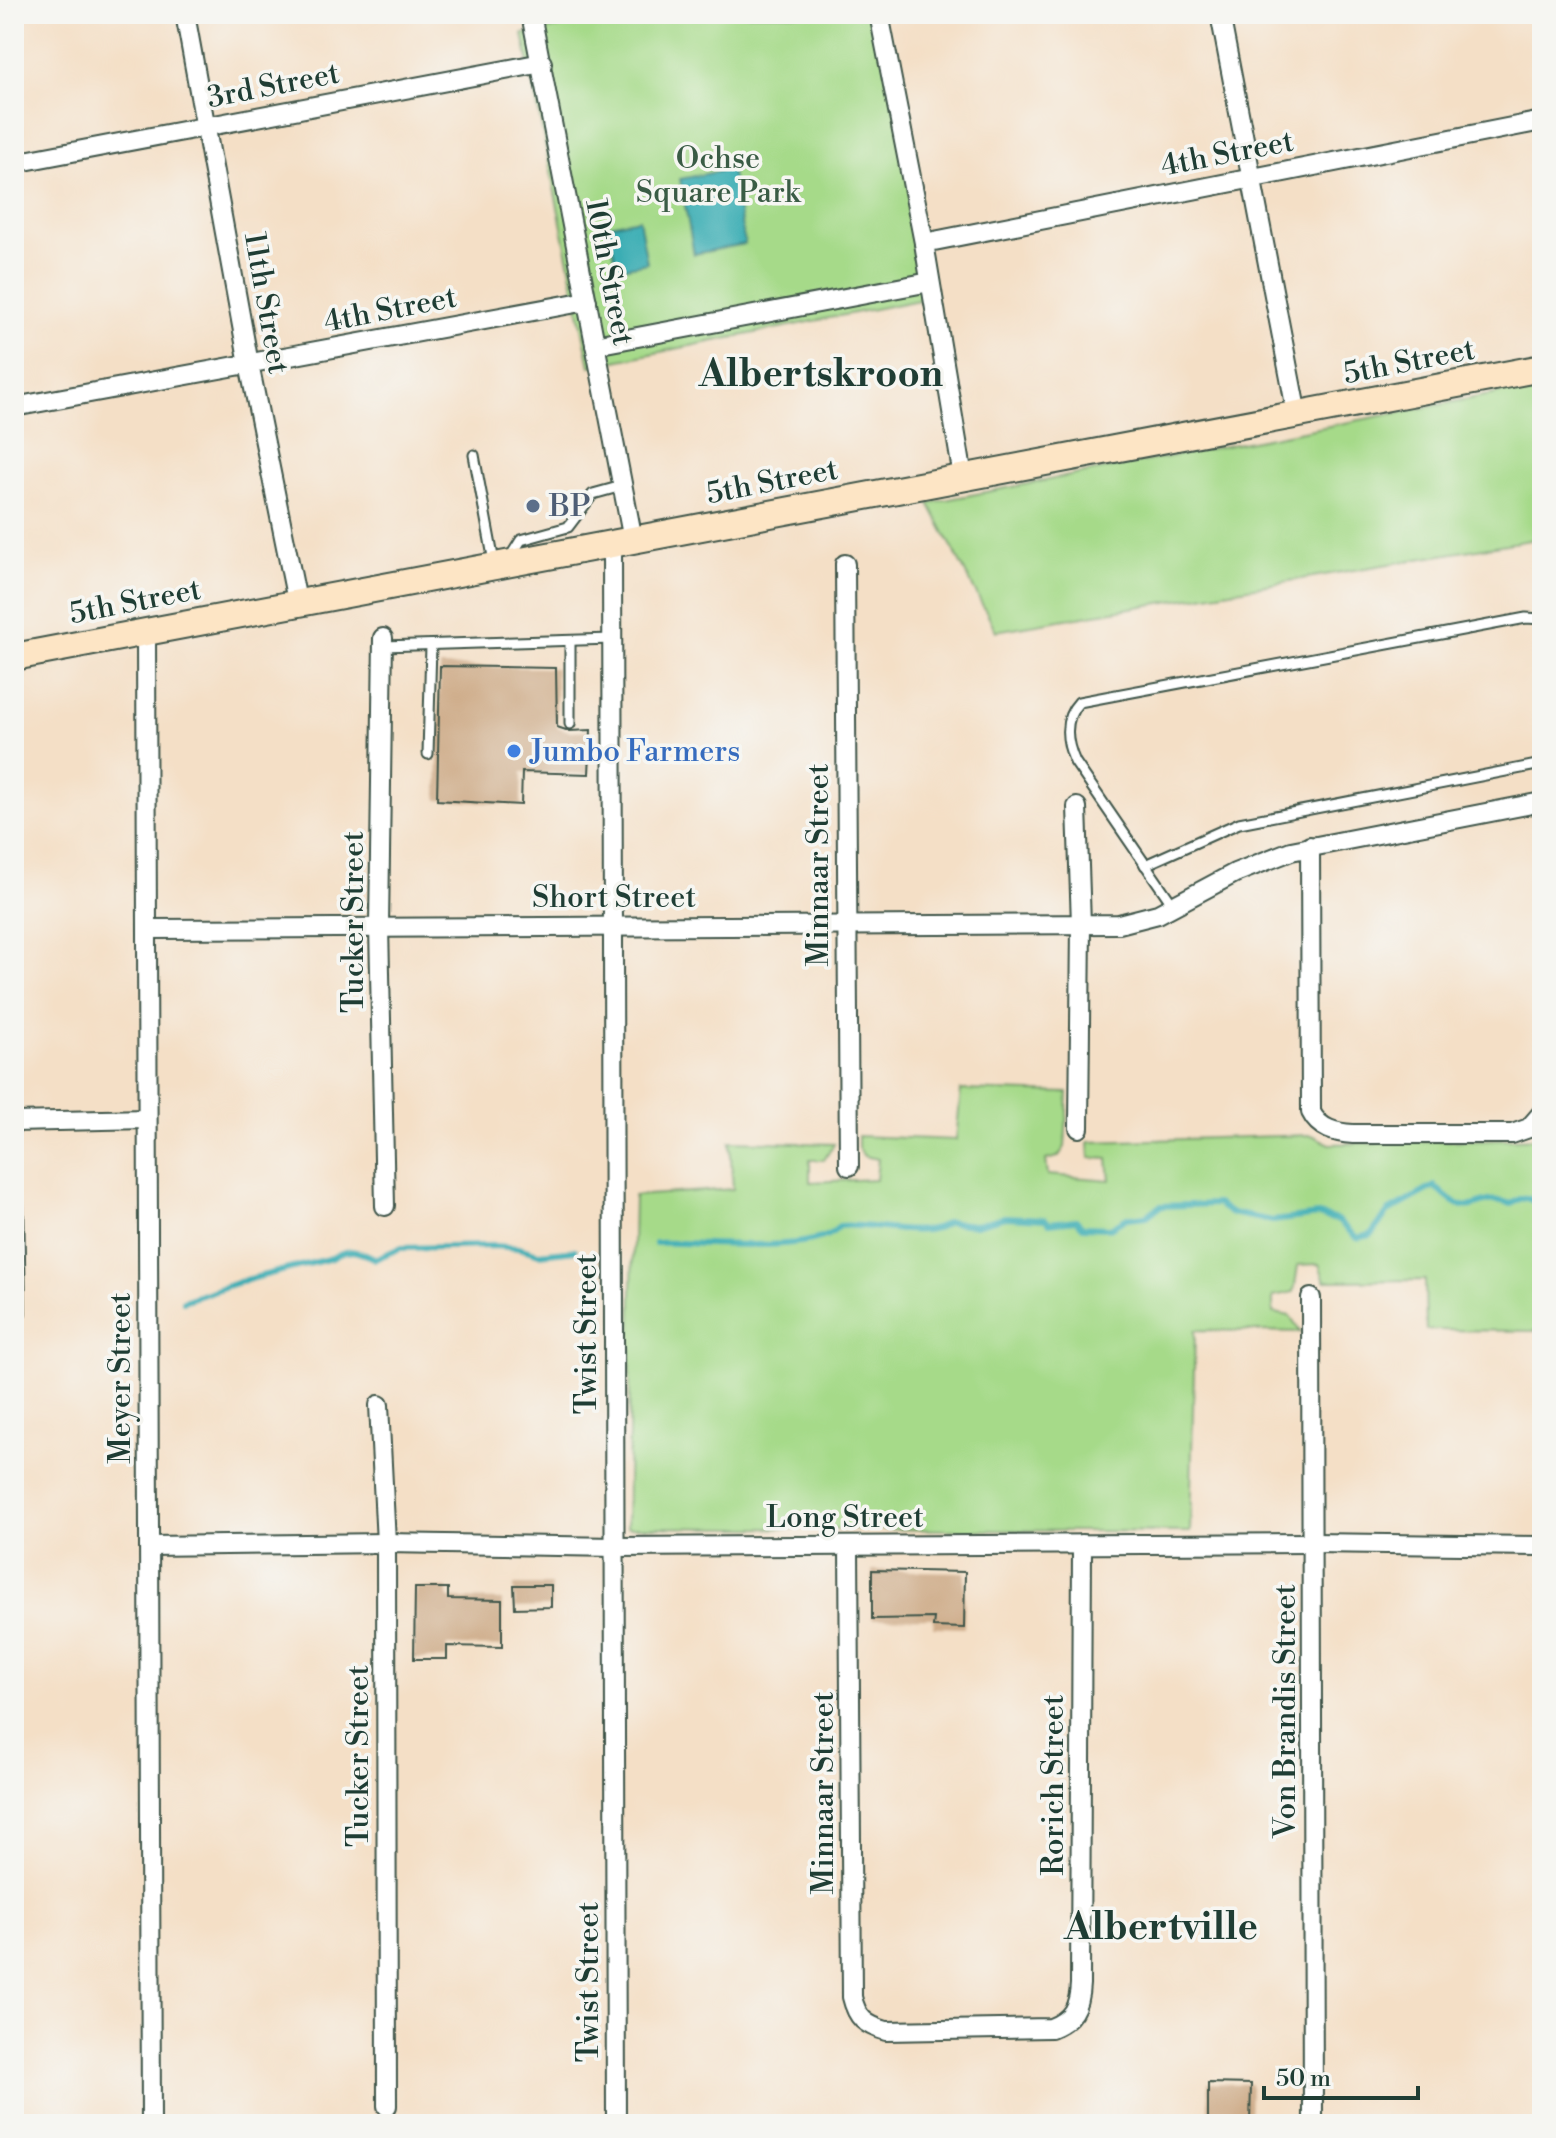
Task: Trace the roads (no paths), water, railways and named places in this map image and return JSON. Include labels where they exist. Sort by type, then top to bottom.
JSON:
[{"type":"main road","name":"5th Street","points":[[14,657],[297,601],[1542,368]]},
{"type":"street","name":"11th Street","points":[[185,14],[249,364],[297,601]]},
{"type":"street","points":[[879,14],[924,243],[963,477]]},
{"type":"street","points":[[1220,14],[1297,415]]},
{"type":"street","name":"10th Street","points":[[534,15],[622,486],[622,542]]},
{"type":"street","name":"3rd Street","points":[[14,163],[542,63]]},
{"type":"street","name":"4th Street","points":[[924,243],[1250,176],[1542,121]]},
{"type":"street","points":[[595,345],[930,282]]},
{"type":"street","name":"4th Street","points":[[14,407],[587,301]]},
{"type":"street","name":"Twist Street","points":[[616,2124],[612,639],[622,542]]},
{"type":"street","name":"Minnaar Street","points":[[845,564],[849,1166]]},
{"type":"street","name":"Meyer Street","points":[[146,633],[151,2124]]},
{"type":"street","name":"Tucker Street","points":[[383,642],[379,926],[385,1206]]},
{"type":"street","name":"Short Street","points":[[147,929],[1081,924],[1140,921],[1268,858],[1310,846],[1542,802]]},
{"type":"street","points":[[1077,807],[1081,924],[1079,1128]]},
{"type":"street","points":[[1310,846],[1311,1112],[1314,1119],[1338,1133],[1512,1134],[1529,1128],[1542,1113]]},
{"type":"street","points":[[14,1122],[147,1119]]},
{"type":"street","points":[[14,1201],[16,1313]]},
{"type":"street","name":"Von Brandis Street","points":[[1311,1298],[1313,2124]]},
{"type":"street","name":"Tucker Street","points":[[379,1405],[386,1543],[387,2106]]},
{"type":"street","name":"Long Street","points":[[149,1546],[386,1543],[616,1547],[1313,1543],[1542,1546]]},
{"type":"street","name":"Rorich Street","points":[[875,2028],[886,2031],[1051,2028],[1063,2024],[1075,2011],[1080,1984],[1082,1544]]},
{"type":"street","name":"Minnaar Street","points":[[849,1546],[852,1997],[855,2014],[875,2028]]},
{"type":"lane","points":[[474,455],[501,564]]},
{"type":"lane","points":[[501,564],[521,540],[568,527],[593,494],[622,486]]},
{"type":"lane","points":[[1173,905],[1084,779],[1069,748],[1068,721],[1079,702],[1495,623],[1542,619]]},
{"type":"lane","points":[[383,642],[431,645],[612,639]]},
{"type":"lane","points":[[570,641],[570,724]]},
{"type":"lane","points":[[428,754],[431,645]]},
{"type":"lane","points":[[1145,865],[1239,823],[1542,764]]},
{"type":"water","points":[[731,169],[745,244],[694,254],[680,179]]},
{"type":"water","points":[[639,219],[647,263],[617,269],[609,225]]},
{"type":"waterway","points":[[656,1243],[783,1244],[827,1235],[839,1226],[911,1231],[925,1230],[947,1222],[975,1225],[1005,1217],[1045,1219],[1049,1223],[1076,1220],[1083,1227],[1110,1228],[1127,1218],[1147,1216],[1160,1206],[1217,1204],[1230,1213],[1273,1221],[1318,1215],[1337,1220],[1357,1238],[1371,1235],[1388,1212],[1435,1186],[1448,1199],[1467,1207],[1490,1201],[1511,1204],[1524,1198],[1542,1205]]},
{"type":"waterway","points":[[183,1301],[349,1251],[375,1259],[400,1248],[495,1246],[539,1254],[575,1250]]},
{"type":"place","name":"BP","points":[[533,506]]},
{"type":"place","name":"Jumbo Farmers","points":[[514,751]]},
{"type":"district","name":"Albertskroon","points":[[821,373]]},
{"type":"district","name":"Albertville","points":[[1161,1926]]},
{"type":"park label","name":"Ochse Square Park","points":[[718,175]]}]
